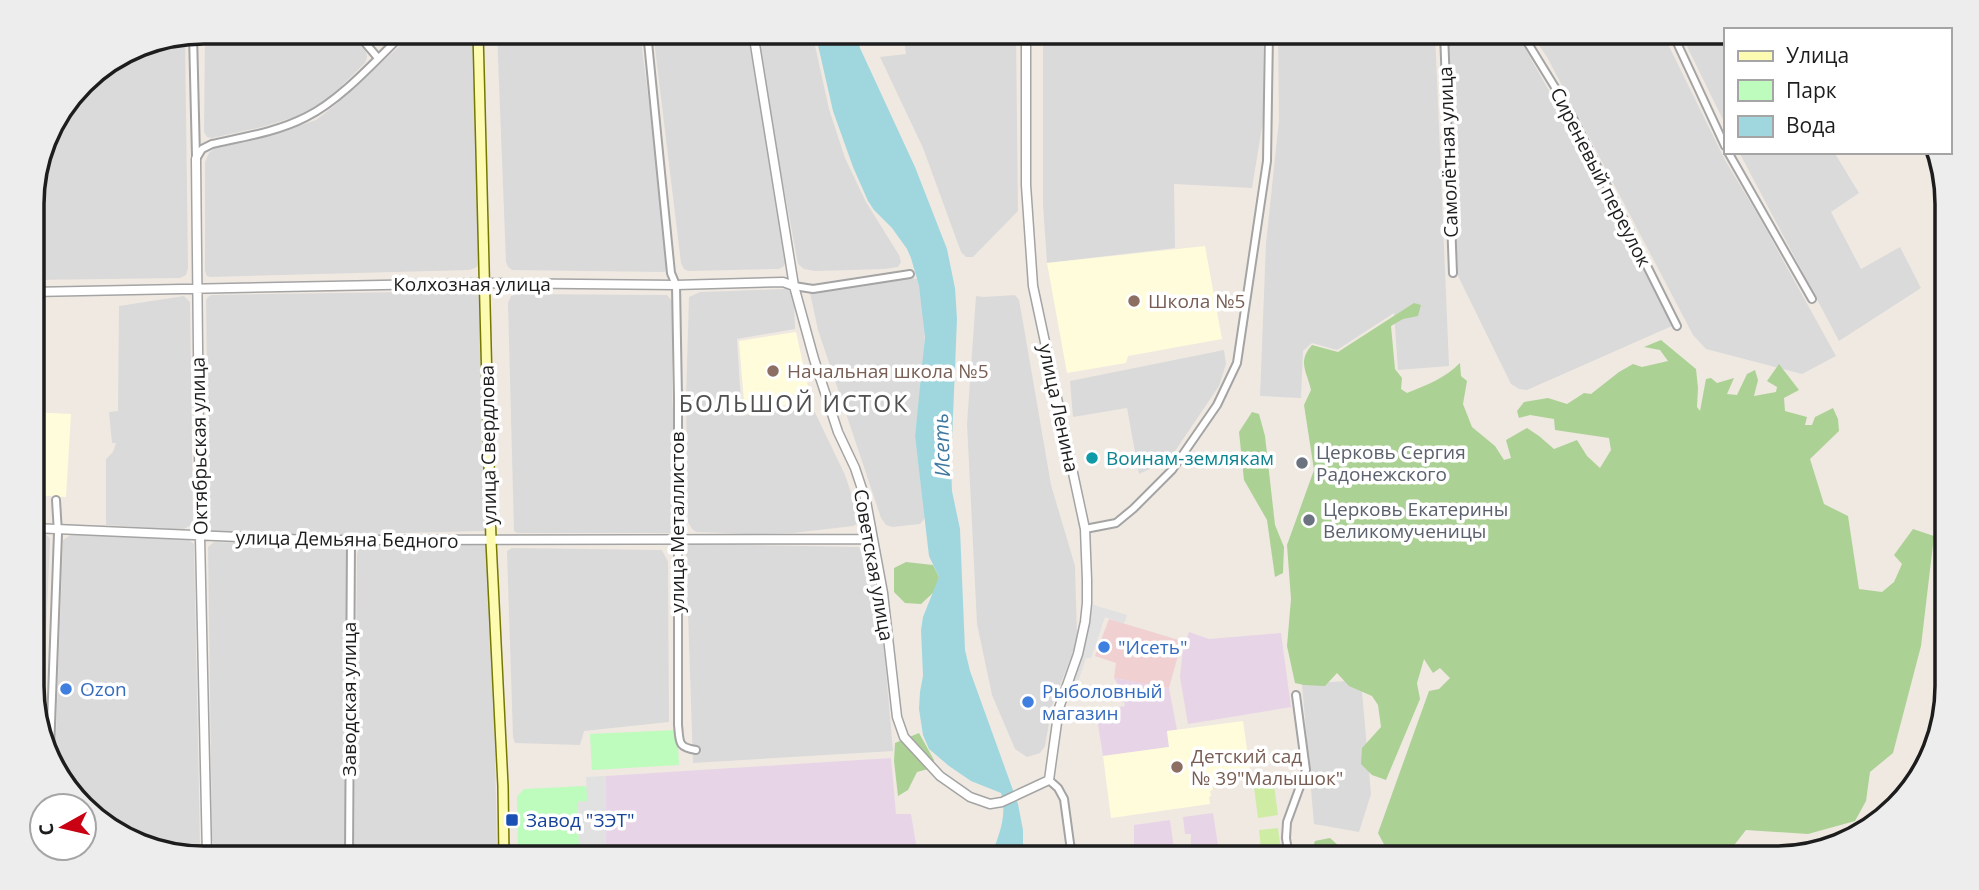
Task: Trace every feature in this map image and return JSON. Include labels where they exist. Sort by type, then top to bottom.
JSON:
[{"type":"main road","name":"улица Свердлова","points":[[478,44],[491,541],[504,846]]},
{"type":"street","name":"Октябрьская улица","points":[[193,44],[207,846]]},
{"type":"street","points":[[366,44],[378,58]]},
{"type":"street","points":[[196,159],[202,149],[212,144],[287,126],[308,117],[331,102],[393,44]]},
{"type":"street","name":"улица Металлистов","points":[[648,44],[671,273],[676,285],[678,725],[681,745],[696,750]]},
{"type":"street","name":"Советская улица","points":[[755,44],[794,286],[838,432],[855,468],[866,501],[883,593],[897,717],[904,737],[940,776],[970,797],[990,804],[1002,802],[1049,780]]},
{"type":"street","name":"улица Ленина","points":[[1026,44],[1026,185],[1033,286],[1085,530],[1085,622],[1059,708],[1049,780]]},
{"type":"street","points":[[1085,530],[1116,523],[1171,470],[1217,405],[1237,363],[1267,161],[1269,44]]},
{"type":"street","name":"Самолётная улица","points":[[1444,44],[1453,273]]},
{"type":"street","name":"Сиреневый переулок","points":[[1528,44],[1569,110],[1677,326]]},
{"type":"street","points":[[1678,44],[1724,144]]},
{"type":"street","points":[[1729,154],[1812,299]]},
{"type":"street","name":"Колхозная улица","points":[[44,292],[484,283],[676,285],[783,282],[813,289],[910,274]]},
{"type":"street","points":[[52,734],[58,529],[56,500]]},
{"type":"street","name":"улица Демьяна Бедного","points":[[44,528],[200,537],[351,540],[872,539]]},
{"type":"street","name":"Заводская улица","points":[[348,846],[351,540]]},
{"type":"street","points":[[1287,846],[1287,822],[1306,769],[1296,695]]},
{"type":"street","points":[[1049,780],[1058,788],[1064,800],[1070,846]]},
{"type":"shaded area","points":[[205,44],[360,44],[366,52],[365,63],[328,99],[295,117],[212,138],[207,137],[204,132]]},
{"type":"shaded area","points":[[402,44],[476,44],[477,267],[469,270],[207,276],[205,162],[209,153],[215,148],[272,135],[316,120]]},
{"type":"shaded area","points":[[497,44],[642,44],[669,263],[665,272],[512,270],[506,262]]},
{"type":"shaded area","points":[[654,44],[750,44],[786,260],[784,266],[779,269],[688,271],[681,263]]},
{"type":"shaded area","points":[[760,44],[815,44],[829,109],[845,158],[866,202],[899,255],[901,262],[898,267],[815,271],[804,269],[798,264]]},
{"type":"shaded area","points":[[905,44],[1016,44],[1018,211],[973,257],[966,257],[961,252],[923,148],[880,57],[906,54]]},
{"type":"shaded area","points":[[1043,44],[1263,44],[1263,121],[1252,188],[1174,184],[1175,248],[1047,263],[1043,205]]},
{"type":"shaded area","points":[[1278,44],[1436,44],[1449,366],[1398,370],[1394,313],[1337,350],[1312,343],[1303,351],[1301,398],[1260,396],[1266,243],[1279,120]]},
{"type":"shaded area","points":[[1447,44],[1522,44],[1634,239],[1673,319],[1672,326],[1527,390],[1519,389],[1511,384],[1458,276]]},
{"type":"shaded area","points":[[1538,44],[1668,44],[1725,160],[1836,356],[1802,374],[1706,349],[1693,335]]},
{"type":"shaded area","points":[[1686,44],[1724,44],[1724,122]]},
{"type":"shaded area","points":[[185,45],[188,268],[186,275],[180,278],[44,280],[44,194],[49,163],[60,133],[84,98],[98,84],[133,60],[153,52]]},
{"type":"shaded area","points":[[1740,154],[1835,154],[1859,193],[1831,212],[1861,269],[1900,247],[1921,288],[1839,341]]},
{"type":"shaded area","name":"Школа №5","points":[[1205,246],[1222,339],[1128,356],[1126,363],[1067,373],[1047,263]]},
{"type":"shaded area","points":[[917,279],[925,322],[915,436],[925,518],[920,524],[892,527],[886,525],[881,518],[818,330],[810,293]]},
{"type":"shaded area","points":[[786,289],[794,298],[795,329],[737,339],[742,416],[810,402],[845,475],[861,522],[853,526],[793,533],[696,532],[688,522],[686,397],[689,297],[700,292]]},
{"type":"shaded area","points":[[478,291],[483,297],[485,531],[280,536],[209,533],[208,297]]},
{"type":"shaded area","points":[[667,295],[672,301],[677,524],[674,531],[514,531],[508,303],[511,296]]},
{"type":"shaded area","points":[[1015,295],[1019,300],[1051,485],[1075,566],[1077,635],[1052,706],[1045,746],[1040,753],[1027,757],[1015,749],[992,695],[977,624],[967,424],[976,296]]},
{"type":"shaded area","points":[[184,296],[190,302],[193,524],[182,530],[106,525],[106,459],[113,452],[116,443],[112,443],[109,412],[118,411],[119,306]]},
{"type":"shaded area","name":"Начальная школа №5","points":[[796,332],[811,400],[745,413],[739,341]]},
{"type":"shaded area","points":[[1224,350],[1226,364],[1219,386],[1169,460],[1139,474],[1127,408],[1073,417],[1070,381]]},
{"type":"shaded area","points":[[44,413],[71,414],[66,497],[44,496]]},
{"type":"shaded area","points":[[44,534],[50,539],[44,683]]},
{"type":"shaded area","points":[[72,534],[189,540],[194,544],[200,844],[183,845],[153,838],[124,825],[98,805],[98,792],[85,792],[77,783],[56,746],[63,540]]},
{"type":"shaded area","points":[[214,542],[341,546],[348,550],[345,846],[214,845],[208,547]]},
{"type":"shaded area","points":[[484,543],[491,550],[497,846],[354,845],[357,554],[363,544]]},
{"type":"shaded area","points":[[689,544],[858,547],[866,550],[873,569],[893,751],[693,763],[686,553]]},
{"type":"shaded area","points":[[512,548],[662,550],[668,562],[669,722],[584,731],[580,745],[515,743],[507,551]]},
{"type":"shaded area","points":[[1087,603],[1127,615],[1124,624],[1105,617],[1091,658],[1086,658],[1075,691],[1066,688]]},
{"type":"shaded area","points":[[1109,619],[1182,641],[1169,688],[1114,678],[1116,663],[1095,656]]},
{"type":"shaded area","points":[[1189,632],[1209,639],[1281,633],[1291,707],[1188,724],[1180,677],[1183,648]]},
{"type":"shaded area","points":[[1114,678],[1169,688],[1177,730],[1167,731],[1169,747],[1103,756],[1096,712],[1125,706],[1121,690]]},
{"type":"shaded area","points":[[1361,680],[1371,794],[1359,832],[1314,824],[1302,684]]},
{"type":"shaded area","name":"Детский сад № 39\"Малышок\"","points":[[1243,721],[1251,777],[1212,783],[1210,804],[1111,818],[1103,756],[1169,747],[1167,731]]},
{"type":"shaded area","points":[[891,758],[896,814],[911,814],[916,846],[606,846],[606,776]]},
{"type":"shaded area","points":[[606,776],[606,846],[579,846],[578,802],[587,801],[586,777]]},
{"type":"shaded area","points":[[1213,813],[1218,846],[1191,846],[1191,834],[1185,834],[1183,817]]},
{"type":"shaded area","points":[[1170,820],[1174,846],[1129,846],[1134,845],[1134,825]]},
{"type":"green space","points":[[1414,303],[1421,305],[1418,316],[1403,319],[1391,326],[1395,369],[1402,378],[1401,389],[1407,393],[1422,387],[1442,377],[1460,363],[1461,376],[1467,381],[1463,404],[1472,427],[1495,446],[1504,460],[1511,458],[1506,440],[1527,428],[1554,449],[1577,440],[1587,456],[1600,468],[1611,450],[1609,438],[1555,430],[1554,419],[1530,415],[1519,418],[1517,411],[1524,402],[1548,398],[1567,404],[1584,393],[1591,394],[1633,364],[1642,367],[1668,361],[1660,350],[1644,347],[1661,340],[1696,369],[1697,407],[1700,411],[1706,379],[1711,378],[1717,383],[1734,378],[1727,394],[1737,395],[1747,374],[1755,370],[1758,380],[1754,396],[1776,392],[1777,387],[1767,381],[1779,364],[1799,390],[1784,398],[1785,411],[1807,417],[1805,425],[1812,425],[1815,417],[1833,408],[1839,431],[1810,459],[1824,504],[1848,516],[1859,589],[1882,592],[1894,582],[1902,564],[1894,555],[1913,529],[1934,536],[1921,646],[1893,753],[1870,772],[1866,801],[1855,821],[1808,834],[1746,830],[1733,846],[1385,846],[1378,833],[1429,691],[1439,689],[1450,678],[1440,668],[1433,673],[1424,659],[1417,683],[1420,699],[1386,780],[1372,775],[1361,764],[1362,748],[1381,727],[1378,705],[1372,696],[1349,686],[1337,673],[1325,686],[1295,683],[1287,646],[1291,599],[1287,545],[1314,470],[1304,405],[1311,390],[1304,362],[1312,345],[1338,352]]},
{"type":"green space","points":[[1252,412],[1259,414],[1265,436],[1275,525],[1284,547],[1283,573],[1275,577],[1267,520],[1244,480],[1239,432]]},
{"type":"green space","points":[[906,562],[933,565],[939,577],[935,591],[921,604],[905,603],[894,592],[894,568]]},
{"type":"green space","points":[[677,730],[679,765],[592,770],[590,734]]},
{"type":"green space","points":[[919,733],[934,760],[932,768],[917,772],[908,790],[898,796],[895,743]]},
{"type":"green space","points":[[1273,777],[1278,815],[1258,818],[1253,780]]},
{"type":"green space","points":[[587,788],[587,801],[578,802],[579,846],[518,846],[517,797],[524,789]]},
{"type":"green space","points":[[1278,828],[1280,846],[1261,846],[1259,830]]},
{"type":"green space","points":[[1330,838],[1339,846],[1313,846],[1315,841]]},
{"type":"water","name":"Исеть","points":[[818,44],[859,44],[915,167],[947,249],[955,288],[957,319],[951,465],[952,491],[960,529],[965,650],[970,671],[1018,804],[1023,846],[995,846],[1003,818],[1001,793],[971,781],[949,766],[929,749],[923,735],[919,709],[923,676],[921,630],[923,617],[939,577],[929,556],[915,436],[925,337],[919,286],[907,249],[868,201],[833,111]]},
{"type":"waterway","points":[[1934,697],[1935,691]]},
{"type":"place","name":"Школа №5","points":[[1134,301]]},
{"type":"place","name":"Начальная школа №5","points":[[773,371]]},
{"type":"place","name":"Воинам-землякам","points":[[1092,458]]},
{"type":"place","name":"Церковь Сергия Радонежского","points":[[1302,463]]},
{"type":"place","name":"Церковь Екатерины Великомученицы","points":[[1309,520]]},
{"type":"place","name":"\"Исеть\"","points":[[1104,647]]},
{"type":"place","name":"Ozon","points":[[66,689]]},
{"type":"place","name":"Рыболовный магазин","points":[[1028,702]]},
{"type":"place","name":"Детский сад № 39\"Малышок\"","points":[[1177,767]]},
{"type":"place","name":"Завод \"ЗЭТ\"","points":[[512,820]]},
{"type":"district","name":"БОЛЬШОЙ ИСТОК","points":[[794,404]]}]
